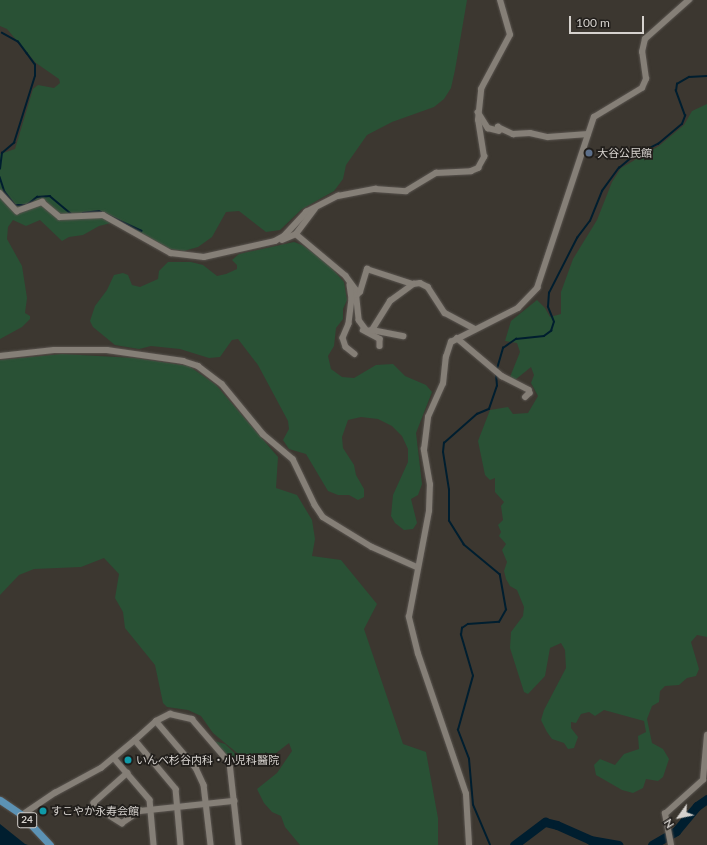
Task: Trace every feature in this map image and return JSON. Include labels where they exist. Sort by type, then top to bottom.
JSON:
[{"type":"main road","name":"24","points":[[0,800],[22,815],[50,845]]},
{"type":"street","points":[[275,241],[284,236],[306,212],[317,206],[356,191],[375,189],[406,191],[436,173],[471,171],[478,168],[484,157],[478,112],[483,82],[499,59],[510,35],[500,0]]},
{"type":"street","points":[[469,845],[466,794],[410,628],[409,607],[430,496],[424,450],[425,430],[443,384],[447,351],[457,338],[518,308],[529,299],[537,288],[594,117],[642,88],[646,79],[642,52],[645,39],[689,0]]},
{"type":"street","points":[[478,112],[488,128],[499,132],[499,127],[513,134],[530,133],[548,137],[588,134]]},
{"type":"street","points":[[0,193],[17,211],[42,202],[60,217],[103,215],[156,247],[188,257],[222,255],[296,234],[317,206]]},
{"type":"street","points":[[296,234],[349,280],[357,295],[361,326],[368,335],[380,339],[380,346]]},
{"type":"street","points":[[357,295],[360,292],[367,269],[413,284],[426,285],[445,313],[475,329]]},
{"type":"street","points":[[349,280],[352,298],[349,324],[343,338],[346,347],[355,354]]},
{"type":"street","points":[[372,330],[388,304],[413,284]]},
{"type":"street","points":[[361,326],[367,331],[372,330],[403,336]]},
{"type":"street","points":[[457,338],[498,373],[529,390],[530,393],[526,397]]},
{"type":"street","points":[[0,356],[60,349],[106,350],[160,357],[198,366],[222,384],[262,434],[293,459],[312,500],[323,517],[372,548],[417,567]]},
{"type":"street","points":[[22,815],[114,758],[156,721],[170,714],[192,719],[230,763],[239,845]]},
{"type":"street","points":[[156,721],[200,774],[207,804],[211,845]]},
{"type":"street","points":[[670,843],[665,814],[703,780],[707,735]]},
{"type":"street","points":[[135,740],[175,786],[181,845]]},
{"type":"street","points":[[114,758],[147,795],[152,810],[154,845]]},
{"type":"street","points":[[128,773],[94,803],[96,807],[122,823],[135,813],[234,801]]},
{"type":"green space","points":[[0,0],[467,0],[451,88],[444,99],[434,107],[392,122],[367,135],[346,165],[343,179],[334,191],[302,209],[280,230],[266,232],[239,211],[226,212],[212,237],[198,247],[184,251],[170,249],[119,221],[99,226],[83,235],[69,237],[62,241],[40,220],[26,226],[13,220],[8,227],[7,239],[22,266],[27,298],[25,313],[30,316],[30,319],[22,327],[0,339],[0,154],[15,149],[33,89],[38,85],[54,88],[60,83],[59,79],[36,63],[7,29],[0,26]]},
{"type":"green space","points":[[707,104],[707,637],[697,635],[691,642],[699,669],[696,676],[687,678],[679,685],[665,686],[660,691],[659,702],[652,706],[647,719],[652,743],[663,749],[669,759],[663,777],[658,781],[646,779],[643,788],[633,793],[622,790],[596,775],[594,765],[600,759],[615,765],[624,754],[639,749],[638,736],[646,732],[644,721],[604,710],[595,716],[589,712],[581,714],[576,723],[571,722],[571,728],[578,737],[574,748],[568,749],[564,743],[552,739],[541,720],[544,710],[566,668],[565,650],[561,643],[550,648],[545,676],[528,694],[524,692],[510,648],[511,632],[523,616],[524,607],[517,590],[510,586],[506,579],[504,571],[507,562],[502,550],[506,544],[499,536],[501,532],[498,525],[503,520],[501,506],[504,502],[495,492],[495,478],[490,480],[485,475],[478,441],[490,410],[508,407],[513,414],[528,413],[538,396],[531,383],[534,375],[531,367],[515,380],[510,377],[520,352],[517,343],[505,341],[511,321],[537,300],[545,308],[550,317],[561,314],[561,292],[573,259],[597,220],[612,182],[621,168],[659,146],[684,125],[692,111]]},
{"type":"green space","points":[[294,242],[302,245],[325,261],[344,282],[347,300],[343,309],[343,319],[336,328],[334,346],[328,356],[331,369],[342,377],[354,378],[376,365],[393,364],[405,376],[426,385],[432,392],[416,433],[422,484],[418,495],[411,499],[417,523],[413,529],[404,530],[395,523],[391,516],[393,495],[408,462],[408,449],[402,436],[392,426],[378,419],[361,417],[348,420],[342,437],[343,448],[354,465],[356,475],[364,489],[364,497],[358,500],[349,495],[338,495],[328,491],[306,454],[289,449],[283,440],[289,429],[288,421],[258,365],[238,339],[232,340],[220,357],[209,358],[180,349],[151,346],[139,349],[115,345],[93,327],[90,321],[95,306],[107,290],[114,275],[123,273],[128,275],[132,285],[140,287],[158,279],[159,271],[168,262],[191,262],[203,265],[217,276],[237,269],[237,265],[232,260],[239,254]]},
{"type":"green space","points":[[62,354],[134,358],[189,366],[216,385],[278,457],[276,488],[297,495],[312,520],[315,539],[312,556],[341,560],[377,604],[364,629],[403,744],[426,752],[438,818],[438,845],[300,845],[285,827],[281,816],[272,812],[264,803],[257,789],[277,773],[292,751],[289,743],[262,764],[248,762],[213,733],[201,716],[188,710],[167,707],[163,703],[155,665],[125,628],[123,612],[115,598],[119,574],[104,558],[81,567],[34,569],[19,575],[0,595],[0,360]]},
{"type":"green space","points":[[214,741],[225,744],[245,763],[233,764]]},
{"type":"water","points":[[0,824],[25,844],[28,845],[0,845]]},
{"type":"waterway","points":[[0,169],[2,153],[14,143],[35,76],[35,65],[18,42],[2,33]]},
{"type":"waterway","points":[[497,369],[503,348],[516,339],[544,336],[551,331],[554,322],[548,307],[549,293],[577,238],[590,221],[602,191],[619,168],[632,157],[658,144],[682,124],[685,116],[676,91],[677,84],[689,77],[707,76]]},
{"type":"waterway","points":[[0,177],[5,192],[15,205],[27,205],[37,197],[50,196],[73,215]]},
{"type":"waterway","points":[[83,213],[99,211],[142,231]]},
{"type":"waterway","points":[[490,845],[473,805],[469,759],[458,730],[473,676],[461,635],[462,628],[468,624],[499,622],[506,610],[500,575],[464,545],[449,521],[449,490],[443,452],[444,443],[477,414],[489,409],[497,386],[496,374]]},
{"type":"waterway","points":[[652,845],[676,831],[697,806],[707,799]]},
{"type":"waterway","points":[[514,845],[545,822],[557,825],[590,840],[619,845]]},
{"type":"place","name":"大谷公民館","points":[[589,153]]},
{"type":"place","name":"いんべ杉谷内科・小児科醫院","points":[[128,760]]},
{"type":"place","name":"すこやか永寿会館","points":[[43,811]]}]
